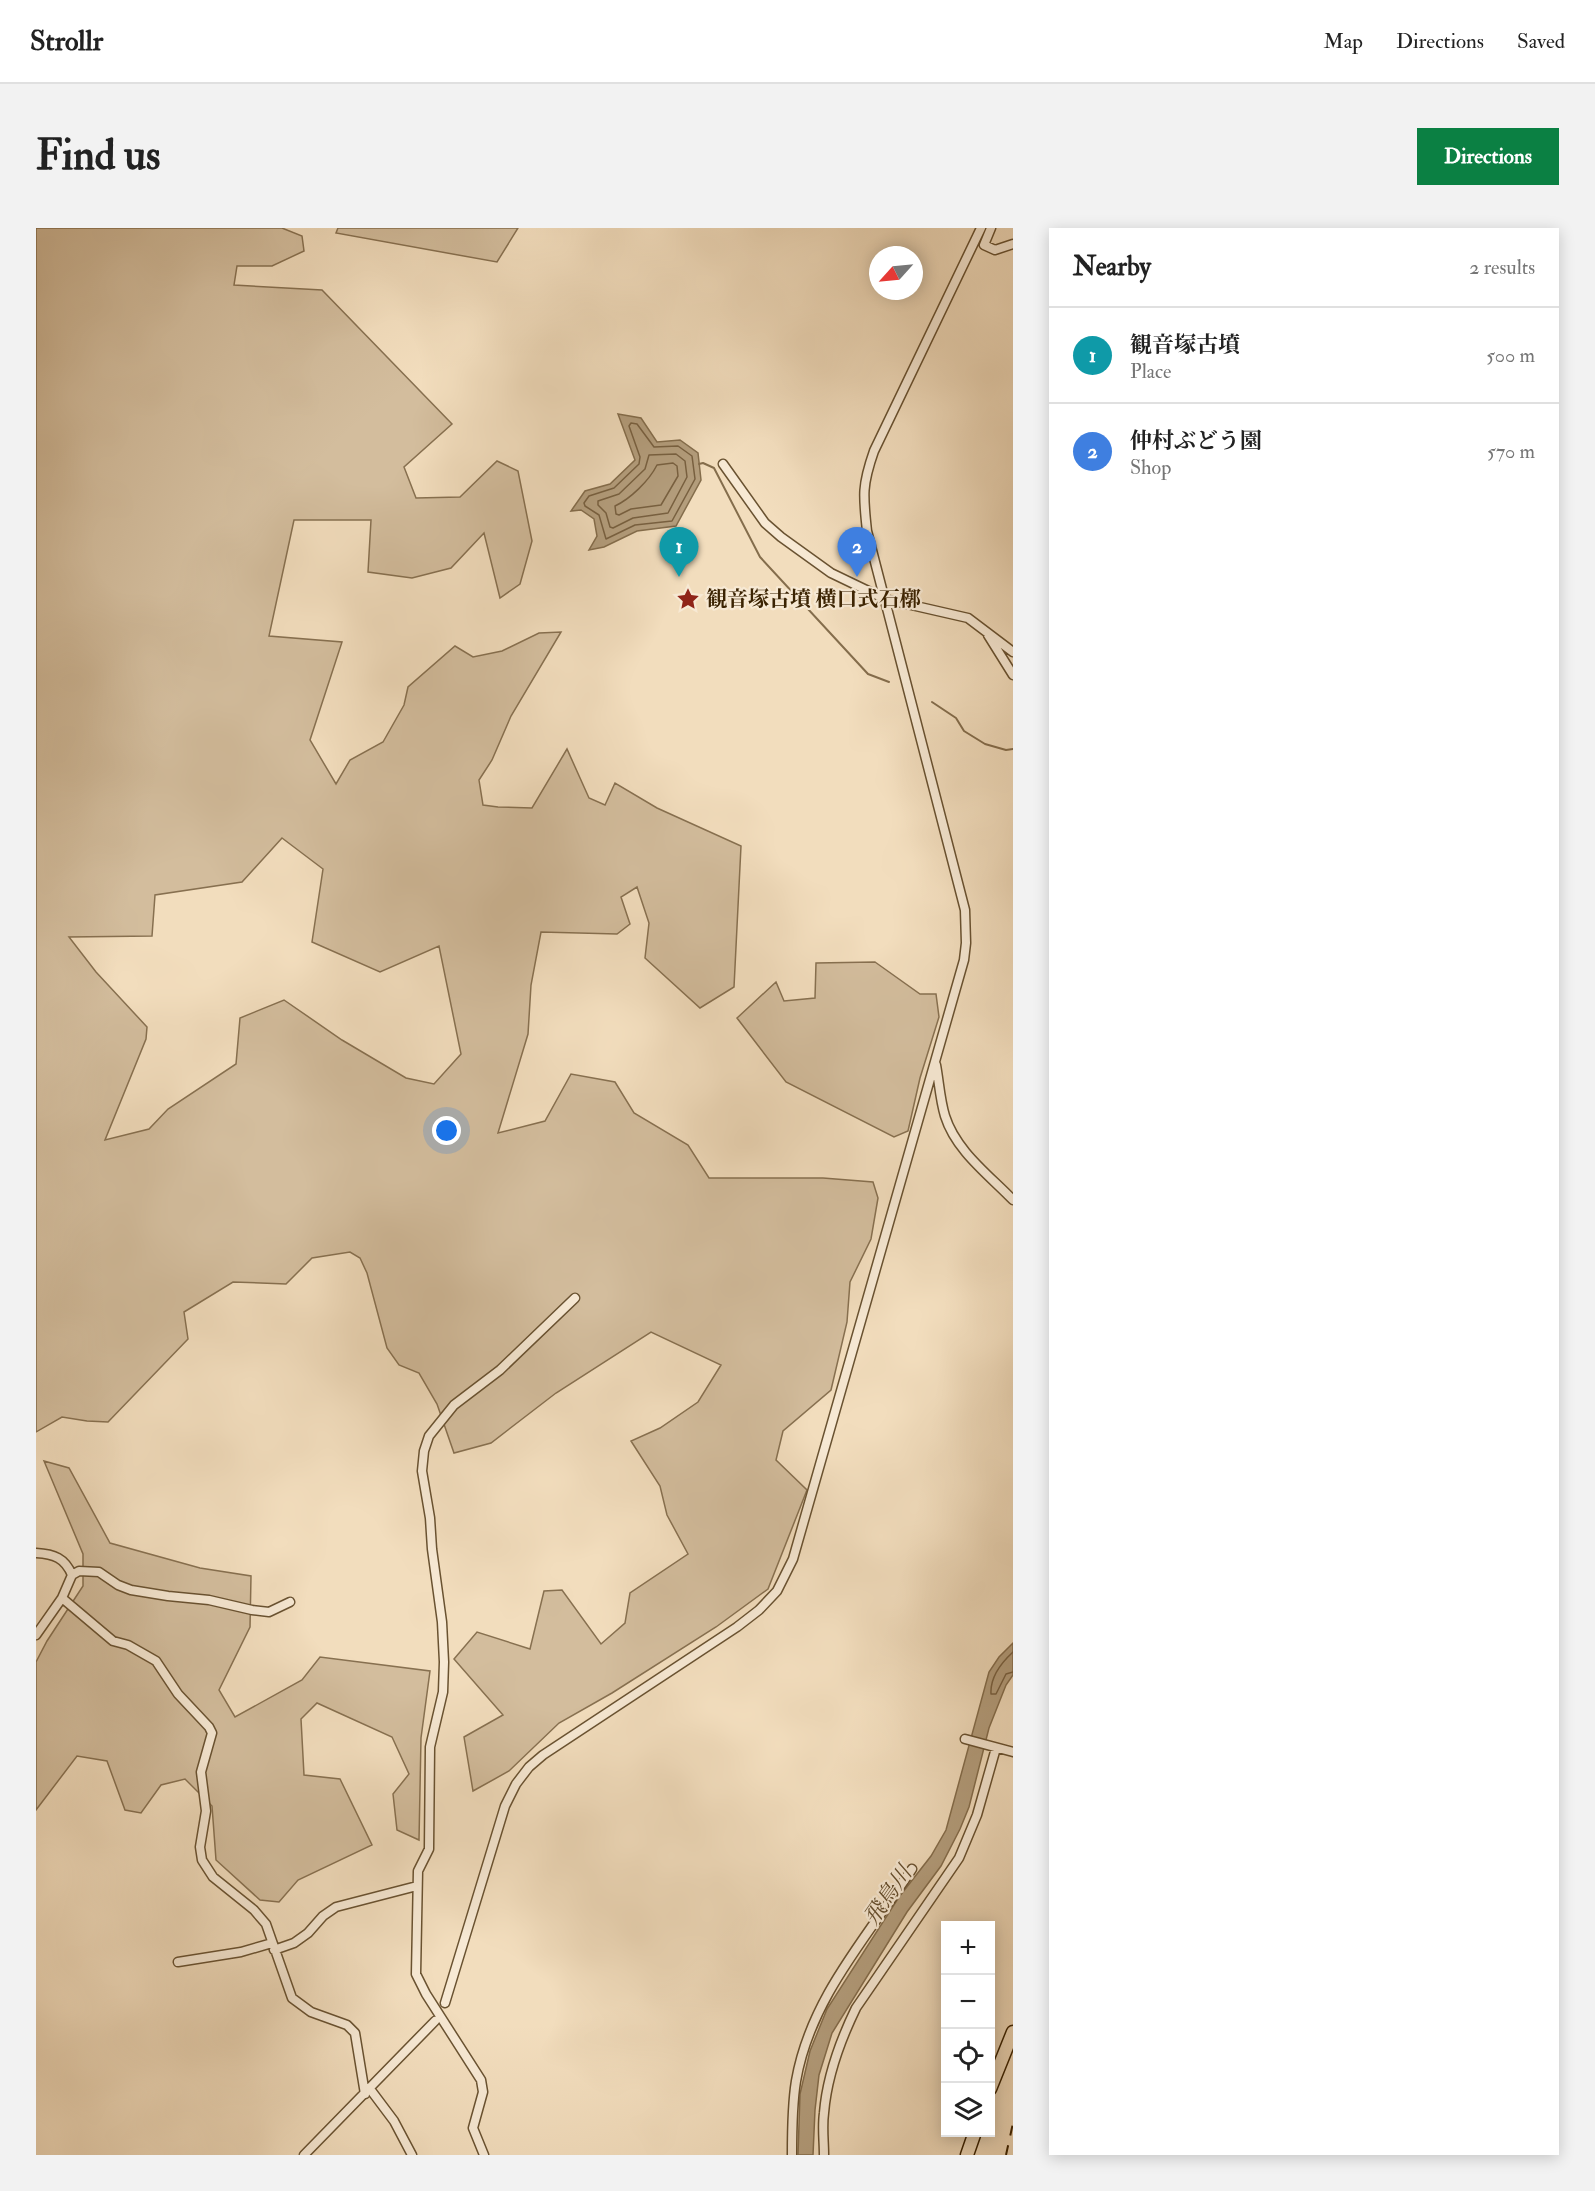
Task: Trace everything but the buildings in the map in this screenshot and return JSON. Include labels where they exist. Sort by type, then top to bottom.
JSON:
[{"type":"highway","points":[[993,2083],[1008,2052],[1013,2032]]},
{"type":"highway","points":[[967,2155],[974,2137]]},
{"type":"street","points":[[445,2003],[504,1806],[529,1767],[562,1740],[749,1618],[777,1591],[793,1559],[964,960],[966,943],[964,910],[867,531],[863,496],[864,479],[874,451],[981,228]]},
{"type":"street","points":[[991,228],[984,245],[995,250],[1013,244]]},
{"type":"street","points":[[723,464],[765,523],[831,573],[885,599],[968,618],[1013,652]]},
{"type":"street","points":[[984,629],[1013,675]]},
{"type":"street","points":[[935,1061],[944,1115],[950,1129],[966,1153],[1013,1200]]},
{"type":"street","points":[[483,2155],[473,2128],[483,2092],[481,2080],[426,1994],[416,1974],[418,1871],[429,1849],[430,1747],[442,1692],[444,1662],[442,1622],[422,1471],[424,1451],[429,1436],[454,1405],[500,1370],[574,1298]]},
{"type":"street","points":[[36,1553],[58,1557],[68,1564],[72,1575]]},
{"type":"street","points":[[36,1635],[62,1598],[72,1575],[79,1571],[99,1572],[118,1585],[131,1590],[209,1600],[269,1612],[290,1602]]},
{"type":"street","points":[[62,1598],[113,1641],[128,1645],[156,1661],[178,1695],[209,1727],[212,1733],[201,1772],[206,1811],[200,1847],[202,1860],[213,1877],[261,1917],[266,1924],[292,1998],[311,2012],[347,2025],[355,2033],[368,2092],[394,2121],[412,2155]]},
{"type":"street","points":[[967,1740],[1013,1752]]},
{"type":"street","points":[[824,2155],[824,2112],[831,2074],[844,2031],[856,2008],[959,1858],[977,1815],[992,1746]]},
{"type":"street","points":[[792,2155],[795,2084],[808,2036],[838,1975],[912,1869]]},
{"type":"street","points":[[177,1962],[294,1943],[336,1907],[417,1886]]},
{"type":"street","points":[[304,2155],[435,2021]]},
{"type":"shaded area","points":[[36,228],[282,228],[302,236],[304,251],[272,266],[237,266],[234,285],[322,290],[452,424],[404,467],[416,498],[460,497],[497,461],[518,471],[532,541],[520,584],[500,598],[484,533],[451,568],[412,578],[368,572],[371,520],[294,520],[269,636],[342,642],[310,740],[336,784],[350,760],[383,742],[404,705],[408,687],[455,646],[473,657],[502,651],[539,633],[561,632],[511,716],[492,760],[479,780],[483,805],[532,808],[567,749],[589,798],[605,805],[615,783],[657,808],[741,846],[734,987],[700,1008],[645,958],[649,923],[637,887],[621,897],[630,924],[617,934],[541,932],[531,985],[528,1034],[498,1133],[545,1121],[571,1074],[615,1082],[634,1113],[688,1145],[709,1178],[823,1178],[873,1182],[878,1198],[871,1239],[850,1282],[847,1322],[831,1390],[783,1431],[776,1460],[807,1490],[768,1589],[716,1627],[612,1693],[559,1723],[509,1771],[473,1791],[464,1737],[503,1715],[454,1659],[477,1632],[530,1649],[544,1591],[562,1590],[601,1644],[625,1623],[630,1593],[688,1554],[667,1515],[660,1486],[631,1441],[660,1428],[698,1402],[721,1365],[651,1332],[556,1393],[491,1443],[454,1453],[437,1404],[419,1373],[399,1365],[387,1348],[367,1273],[360,1258],[350,1252],[312,1258],[286,1284],[233,1282],[184,1312],[188,1339],[108,1422],[62,1417],[36,1432]],"holes":[[[282,838],[323,869],[312,942],[380,972],[439,946],[461,1054],[434,1084],[406,1078],[342,1040],[284,1000],[240,1018],[236,1064],[168,1109],[149,1129],[105,1140],[146,1039],[147,1027],[96,972],[69,937],[152,936],[155,895],[242,882]]]},
{"type":"shaded area","points":[[338,228],[518,228],[497,262],[336,233]]},
{"type":"shaded area","points":[[875,962],[920,994],[936,994],[939,1017],[920,1078],[908,1131],[894,1137],[786,1082],[737,1018],[776,982],[784,1001],[815,998],[816,963]]},
{"type":"shaded area","points":[[44,1461],[69,1468],[110,1543],[200,1568],[251,1576],[250,1627],[219,1690],[235,1717],[302,1680],[320,1657],[430,1671],[421,1738],[419,1840],[397,1830],[393,1794],[409,1774],[392,1737],[317,1703],[301,1719],[304,1775],[340,1779],[372,1845],[298,1880],[279,1902],[260,1900],[216,1860],[212,1806],[185,1779],[161,1785],[141,1813],[125,1810],[107,1761],[77,1756],[36,1810],[36,1662],[83,1586],[83,1554]]},
{"type":"water","points":[[618,414],[641,418],[657,442],[680,440],[698,453],[701,480],[676,526],[637,531],[604,547],[589,550],[597,536],[594,519],[581,510],[571,511],[585,491],[610,484],[635,460]]},
{"type":"water","points":[[1013,1643],[1013,1675],[1006,1685],[989,1728],[969,1807],[960,1829],[941,1866],[907,1912],[832,2033],[819,2075],[813,2155],[798,2155],[800,2094],[810,2051],[827,2009],[899,1897],[931,1856],[946,1830],[989,1672],[999,1657]]},
{"type":"waterway","points":[[699,464],[703,463],[714,468],[760,557],[868,674],[889,682]]},
{"type":"waterway","points":[[932,702],[956,718],[964,731],[985,744],[1006,750],[1013,749]]},
{"type":"railway","points":[[1006,2155],[1013,2123]]},
{"type":"place","name":"観音塚古墳","points":[[679,577]]},
{"type":"place","name":"仲村ぶどう園","points":[[857,577]]},
{"type":"place","name":"観音塚古墳 横口式石槨","points":[[688,599]]},
{"type":"water label","name":"飛鳥川","points":[[887,1895]]}]
